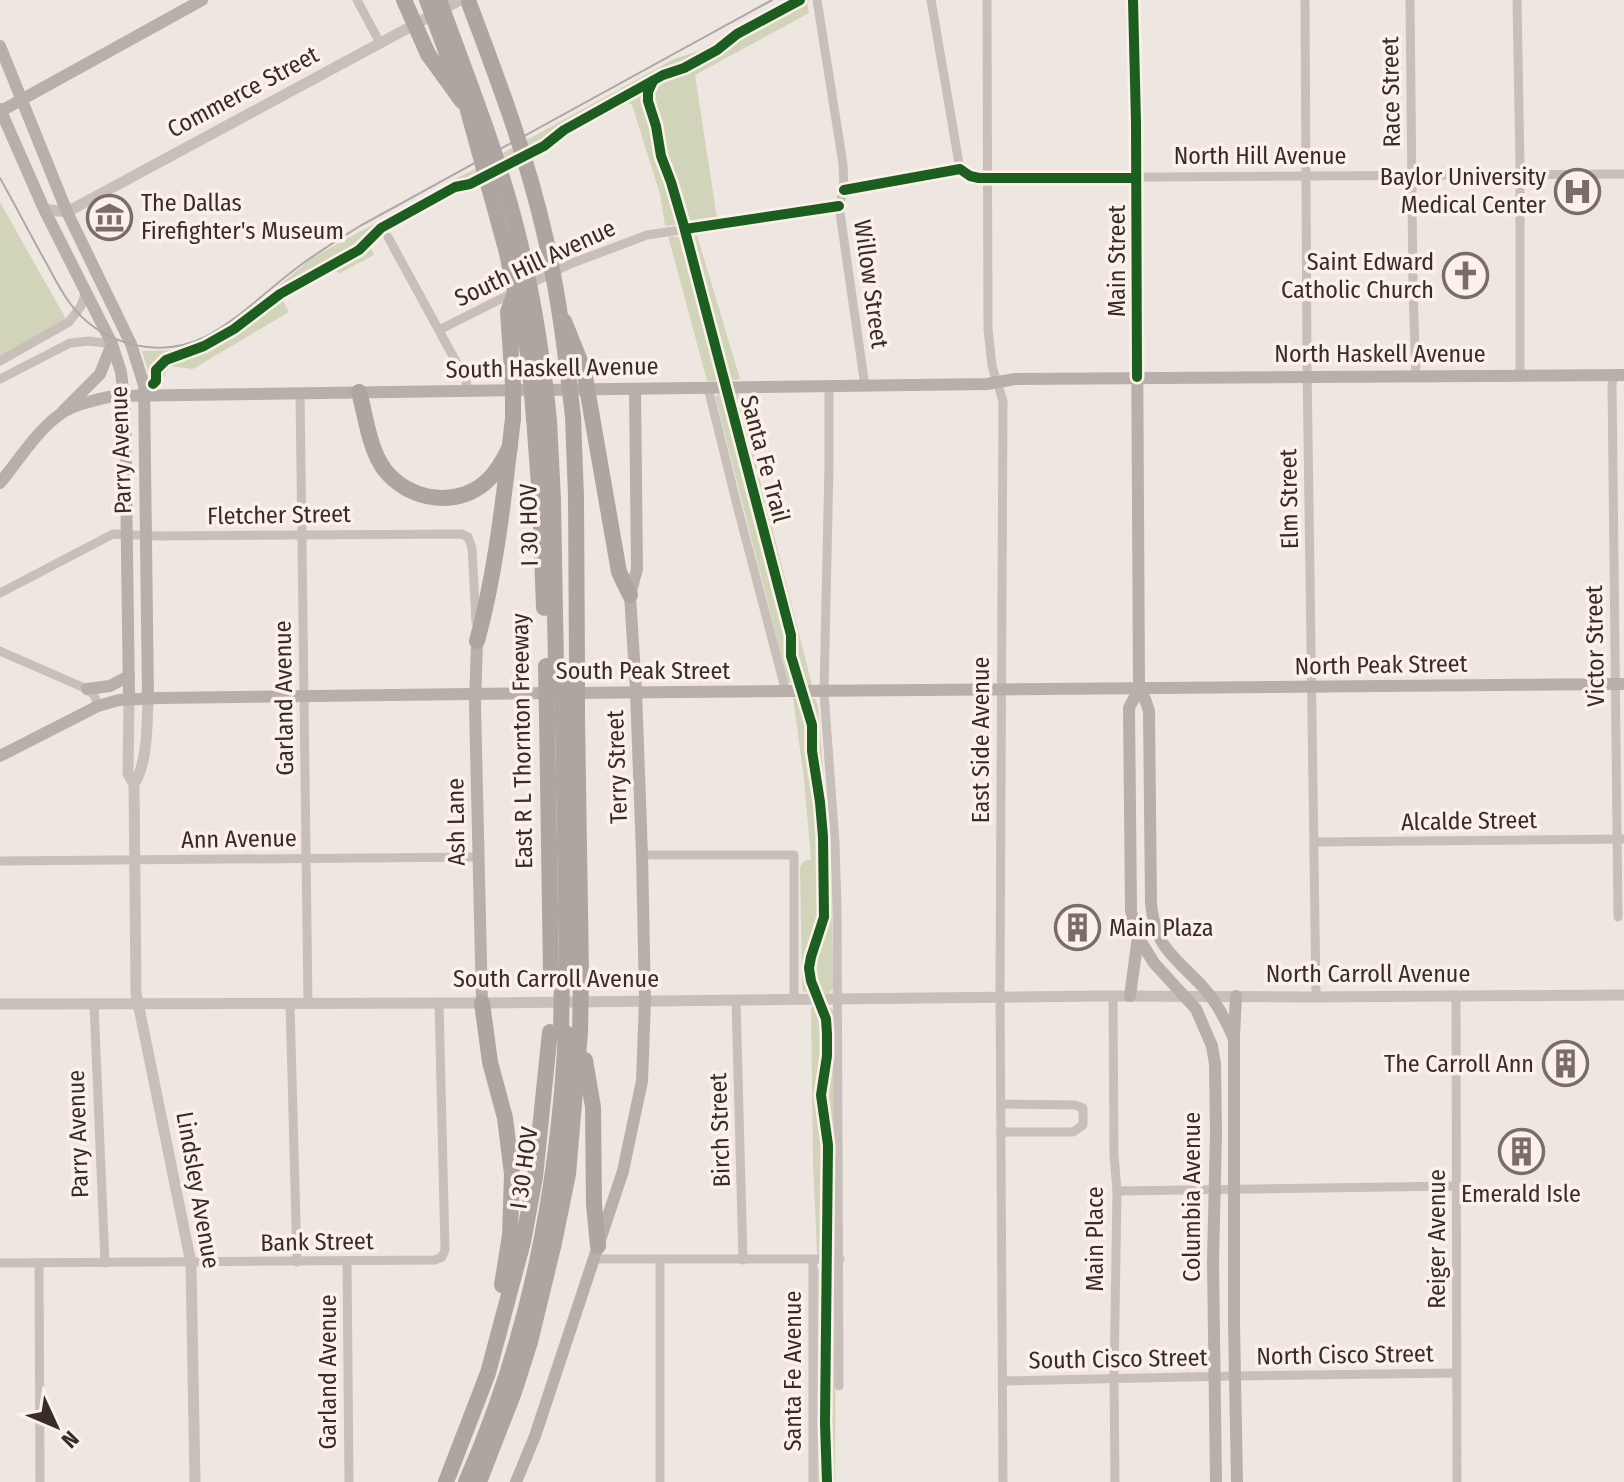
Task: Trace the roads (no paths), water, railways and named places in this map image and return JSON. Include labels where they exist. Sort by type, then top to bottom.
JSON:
[{"type":"highway","points":[[404,0],[428,54],[467,107]]},
{"type":"highway","name":"East R L Thornton Freeway","points":[[427,0],[467,107],[516,290],[529,358],[553,419],[576,497],[560,667],[564,1033],[526,1229],[488,1373],[446,1482]]},
{"type":"highway","points":[[439,0],[513,215],[534,306],[553,419]]},
{"type":"highway","points":[[448,0],[518,208],[541,306],[553,419]]},
{"type":"highway","name":"East R L Thornton Freeway","points":[[466,1],[506,102],[528,169],[559,310],[553,419],[540,498],[560,667],[568,1174],[522,1367],[479,1482]]},
{"type":"highway","points":[[477,641],[488,602],[506,488],[513,419],[508,312],[516,290]]},
{"type":"highway","points":[[559,310],[584,371],[619,572],[630,595]]},
{"type":"highway","points":[[359,392],[372,441],[384,469],[406,489],[421,495],[446,498],[476,489],[501,465],[510,447]]},
{"type":"highway","points":[[482,1003],[490,1062],[505,1118],[512,1174],[510,1235],[488,1373]]},
{"type":"highway","points":[[564,1033],[593,1107],[596,1253]]},
{"type":"highway","name":"I 30 HOV","points":[[460,1482],[482,1429],[513,1337],[535,1248],[550,1162],[564,1033]]},
{"type":"highway","name":"I 30 HOV","points":[[466,1482],[498,1403],[530,1295],[559,1137],[564,1033]]},
{"type":"main road","points":[[1,110],[202,0]]},
{"type":"main road","name":"Main Street","points":[[1133,0],[1139,689],[1129,708],[1131,911],[1138,937]]},
{"type":"main road","name":"Parry Avenue","points":[[0,46],[67,212],[131,344],[141,376],[145,396],[148,698]]},
{"type":"main road","name":"Parry Avenue","points":[[1,110],[44,209],[112,344],[121,372],[124,396],[129,699]]},
{"type":"main road","points":[[60,415],[100,374],[112,344]]},
{"type":"main road","name":"North Haskell Avenue","points":[[1137,377],[1619,375]]},
{"type":"main road","name":"South Haskell Avenue","points":[[0,483],[40,434],[60,415],[100,399],[124,396],[865,386],[1137,377]]},
{"type":"main road","name":"Terry Street","points":[[635,390],[637,569],[630,595],[636,691],[645,1001]]},
{"type":"main road","name":"Ash Lane","points":[[477,641],[475,695],[482,1003]]},
{"type":"main road","points":[[87,689],[110,686],[129,676]]},
{"type":"main road","name":"North Peak Street","points":[[1139,689],[1620,684]]},
{"type":"main road","name":"Main Street","points":[[1139,689],[1149,711],[1153,922],[1177,962],[1209,995]]},
{"type":"main road","name":"South Peak Street","points":[[0,756],[98,706],[129,699],[636,691],[1139,689]]},
{"type":"main road","points":[[1130,871],[1150,871]]},
{"type":"main road","points":[[1130,996],[1138,937]]},
{"type":"main road","name":"Columbia Avenue","points":[[1138,937],[1154,963],[1196,1009],[1212,1046],[1215,1064],[1213,1261],[1216,1482]]},
{"type":"main road","name":"Columbia Avenue","points":[[1209,995],[1234,1039],[1237,1482]]},
{"type":"main road","points":[[1234,1039],[1236,996]]},
{"type":"main road","points":[[516,1482],[535,1436],[623,1171],[642,1081],[645,1001]]},
{"type":"street","points":[[357,0],[380,43]]},
{"type":"street","name":"Willow Street","points":[[817,0],[843,164],[844,190],[839,206],[865,386]]},
{"type":"street","points":[[931,0],[960,169]]},
{"type":"street","name":"East Side Avenue","points":[[987,0],[988,329],[992,366],[1003,401],[1000,997],[1003,1482]]},
{"type":"street","name":"Elm Street","points":[[1305,0],[1316,997]]},
{"type":"street","name":"Race Street","points":[[1410,0],[1416,376]]},
{"type":"street","points":[[1517,0],[1520,375]]},
{"type":"street","name":"Commerce Street","points":[[67,212],[380,43],[466,1]]},
{"type":"street","points":[[844,190],[960,169],[970,176],[988,178],[1136,178]]},
{"type":"street","name":"North Hill Avenue","points":[[1136,178],[1624,174]]},
{"type":"street","name":"South Hill Avenue","points":[[439,330],[570,264],[647,235],[839,206]]},
{"type":"street","points":[[44,209],[67,212]]},
{"type":"street","points":[[388,237],[466,380],[467,391]]},
{"type":"street","points":[[0,361],[69,322],[81,306],[86,292]]},
{"type":"street","points":[[0,379],[70,343],[89,341],[112,344]]},
{"type":"street","name":"Victor Street","points":[[1618,917],[1621,839],[1619,531],[1612,384],[1619,375]]},
{"type":"street","points":[[829,386],[824,692],[835,843],[839,1386]]},
{"type":"street","points":[[708,388],[786,692]]},
{"type":"street","name":"Garland Avenue","points":[[300,392],[308,1003]]},
{"type":"street","name":"Fletcher Street","points":[[0,593],[113,534],[461,534],[468,537],[472,548],[477,641]]},
{"type":"street","points":[[0,651],[87,689],[94,695],[98,706]]},
{"type":"street","name":"Parry Avenue","points":[[134,784],[140,775],[148,698]]},
{"type":"street","name":"Parry Avenue","points":[[129,699],[128,774],[134,784],[135,976],[138,1004]]},
{"type":"street","name":"Alcalde Street","points":[[1314,842],[1621,839]]},
{"type":"street","points":[[642,855],[794,855],[794,999]]},
{"type":"street","name":"Ann Avenue","points":[[0,861],[479,857]]},
{"type":"street","name":"Reiger Avenue","points":[[1456,995],[1457,1482]]},
{"type":"street","name":"North Carroll Avenue","points":[[1113,996],[1624,995]]},
{"type":"street","name":"South Carroll Avenue","points":[[0,1004],[482,1003],[1113,996]]},
{"type":"street","name":"Main Place","points":[[1113,996],[1117,1191],[1115,1482]]},
{"type":"street","name":"Birch Street","points":[[736,1000],[743,1260]]},
{"type":"street","name":"Bank Street","points":[[0,1263],[347,1262],[435,1260],[442,1257],[445,1250],[439,1002]]},
{"type":"street","points":[[290,1003],[297,1262]]},
{"type":"street","name":"Parry Avenue","points":[[94,1004],[105,1263]]},
{"type":"street","name":"Lindsley Avenue","points":[[138,1004],[191,1263],[195,1482]]},
{"type":"street","points":[[1001,1104],[1075,1105],[1083,1108],[1083,1125],[1073,1132],[1001,1132]]},
{"type":"street","points":[[1117,1191],[1456,1186]]},
{"type":"street","points":[[596,1253],[660,1260],[840,1259]]},
{"type":"street","points":[[660,1260],[660,1482]]},
{"type":"street","name":"Santa Fe Avenue","points":[[813,1260],[813,1482]]},
{"type":"street","name":"Garland Avenue","points":[[347,1262],[349,1482]]},
{"type":"street","points":[[39,1263],[40,1482]]},
{"type":"street","name":"North Cisco Street","points":[[1234,1376],[1457,1373]]},
{"type":"street","name":"South Cisco Street","points":[[1003,1381],[1234,1376]]},
{"type":"tram line","points":[[0,178],[59,286],[82,317],[113,338],[131,344],[149,347],[187,344],[227,323],[306,261],[360,226],[772,0]]},
{"type":"place","name":"Baylor University Medical Center","points":[[1577,191]]},
{"type":"place","name":"The Dallas Firefighter's Museum","points":[[110,217]]},
{"type":"place","name":"Saint Edward Catholic Church","points":[[1465,276]]},
{"type":"place","name":"Main Plaza","points":[[1078,928]]},
{"type":"place","name":"The Carroll Ann","points":[[1565,1064]]},
{"type":"place","name":"Emerald Isle","points":[[1521,1152]]}]
